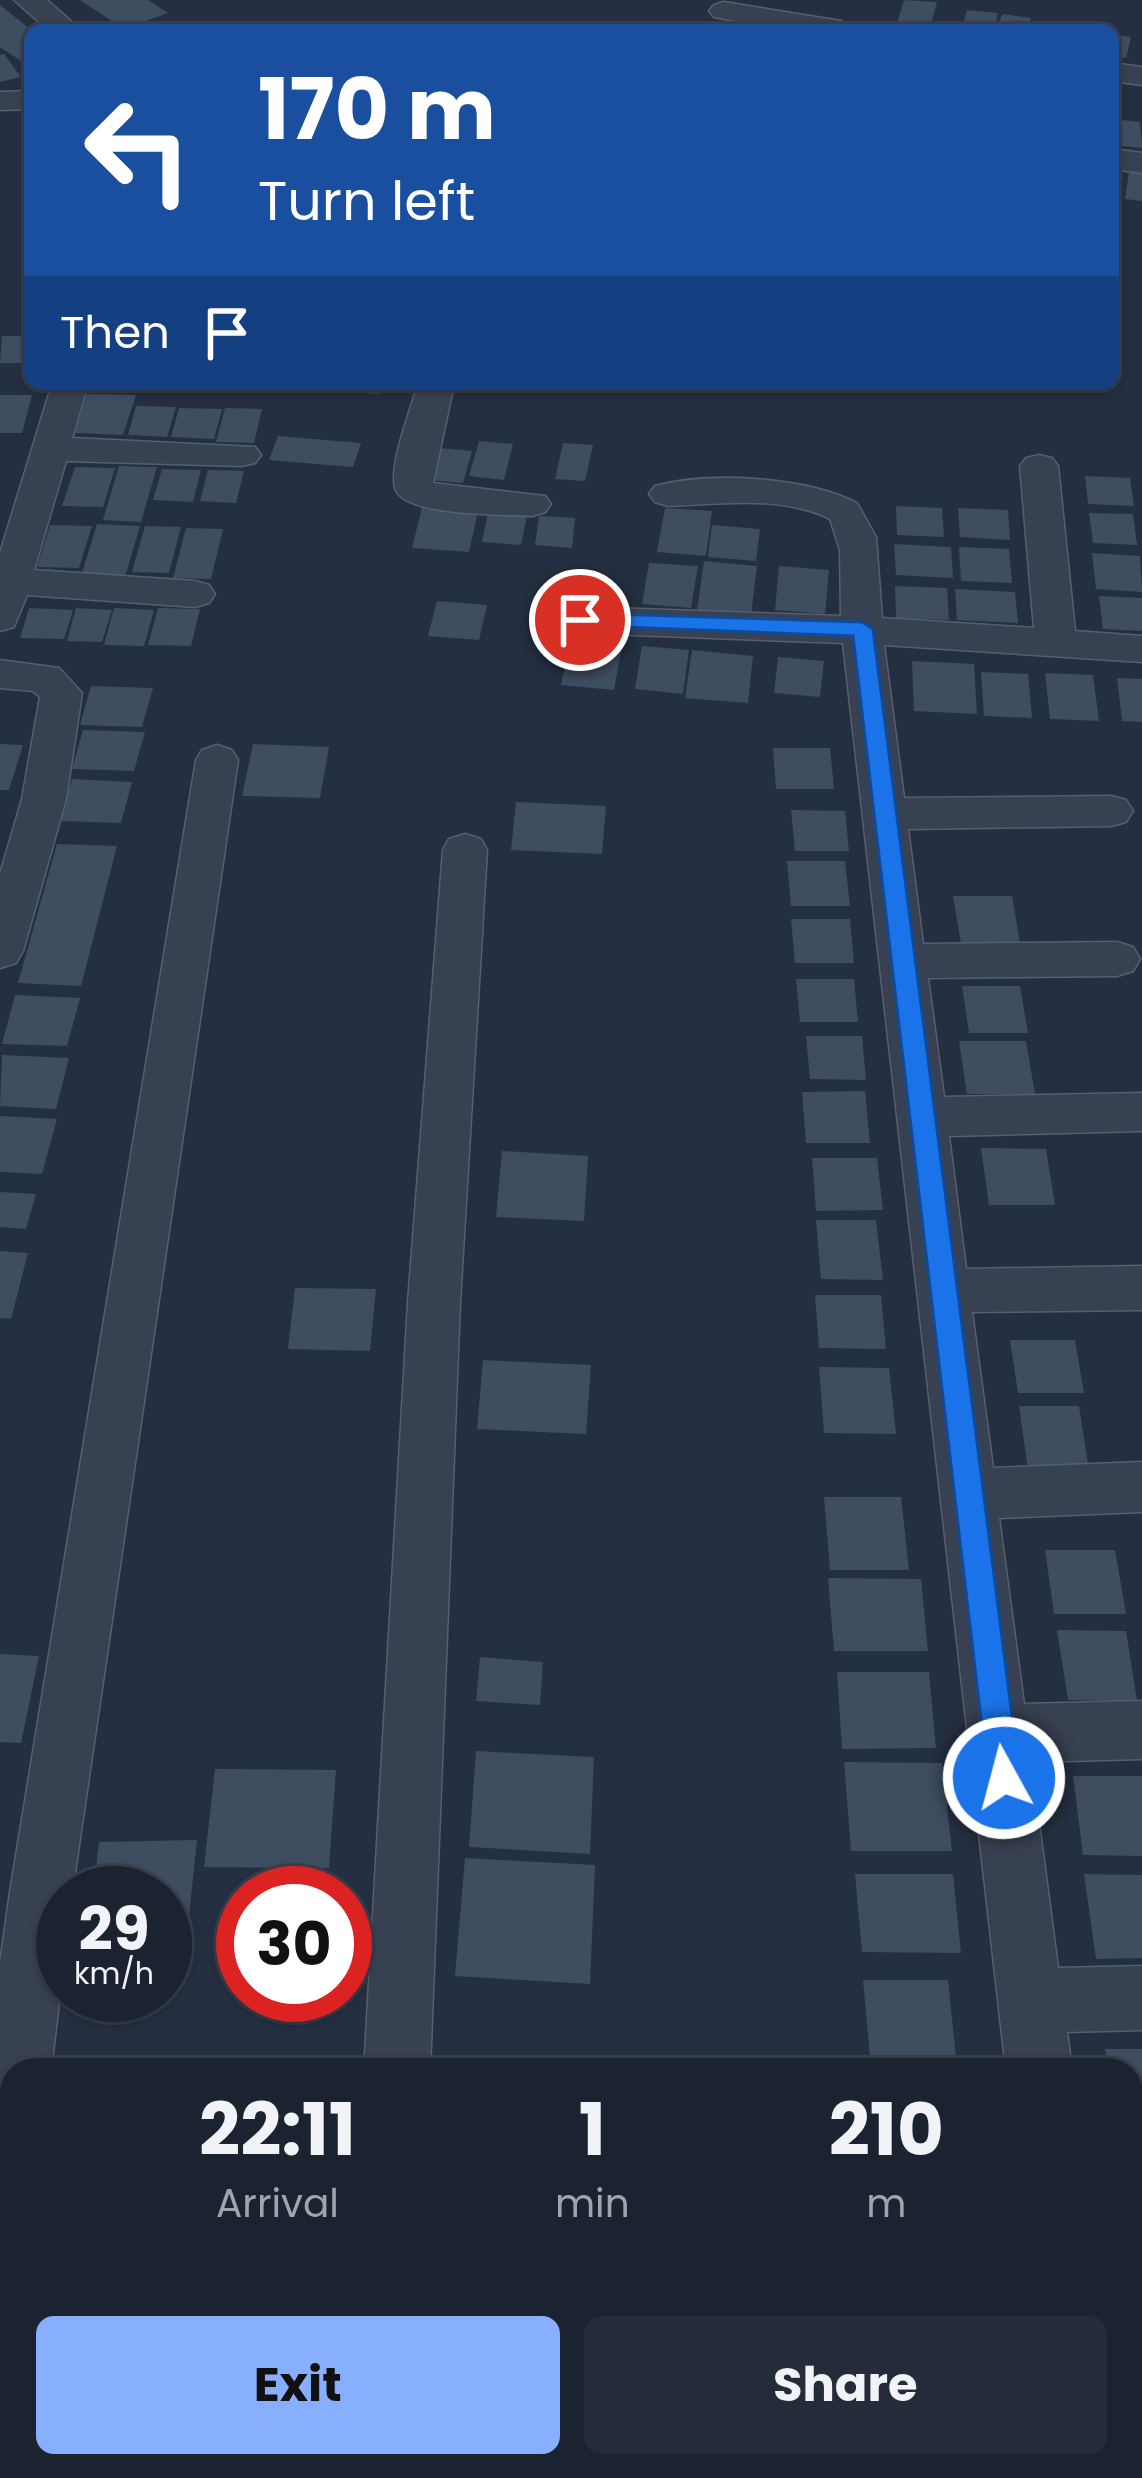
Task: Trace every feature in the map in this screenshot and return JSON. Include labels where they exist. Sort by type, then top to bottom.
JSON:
[{"type":"street","points":[[29,0],[59,24]]},
{"type":"street","points":[[706,24],[731,6],[814,24]]},
{"type":"street","points":[[68,390],[6,599],[195,594]]},
{"type":"street","points":[[434,390],[414,468],[414,489],[434,498],[532,504]]},
{"type":"street","points":[[53,449],[242,455]]},
{"type":"street","points":[[1039,466],[1056,643]]},
{"type":"street","points":[[668,494],[810,495],[842,506],[854,524],[862,629],[1037,2058]]},
{"type":"street","points":[[580,620],[862,629],[1142,649]]},
{"type":"street","points":[[0,674],[44,678],[62,693],[44,799],[0,951]]},
{"type":"street","points":[[20,2058],[41,1892],[217,760]]},
{"type":"street","points":[[886,814],[1111,811]]},
{"type":"street","points":[[399,2058],[434,1302],[465,850]]},
{"type":"street","points":[[904,961],[1117,959]]},
{"type":"street","points":[[923,1117],[1142,1112]]},
{"type":"street","points":[[944,1291],[1142,1288]]},
{"type":"street","points":[[970,1494],[1142,1487]]},
{"type":"street","points":[[998,1734],[1142,1730]]},
{"type":"street","points":[[1030,2001],[1142,1998]]},
{"type":"building","points":[[80,0],[148,0],[168,13],[138,24],[116,24]]},
{"type":"building","points":[[904,0],[937,2],[931,24],[897,24]]},
{"type":"building","points":[[0,5],[24,24],[24,60],[0,47]]},
{"type":"building","points":[[967,10],[998,13],[995,24],[963,24]]},
{"type":"building","points":[[1002,14],[1031,18],[1030,24],[999,24]]},
{"type":"building","points":[[1119,36],[1131,37],[1126,58],[1119,57]]},
{"type":"building","points":[[0,55],[21,77],[0,82]]},
{"type":"building","points":[[1119,120],[1140,122],[1142,148],[1119,146]]},
{"type":"building","points":[[1129,172],[1142,174],[1142,201],[1125,199]]},
{"type":"building","points":[[2,336],[24,336],[24,363],[0,363]]},
{"type":"building","points":[[322,390],[379,390],[378,394]]},
{"type":"building","points":[[87,394],[136,395],[123,435],[75,433]]},
{"type":"building","points":[[0,395],[32,395],[22,433],[0,433]]},
{"type":"building","points":[[136,406],[176,407],[167,437],[128,435]]},
{"type":"building","points":[[179,408],[222,409],[214,439],[171,437]]},
{"type":"building","points":[[225,408],[262,409],[254,443],[216,442]]},
{"type":"building","points":[[278,436],[361,443],[353,467],[269,460]]},
{"type":"building","points":[[479,441],[513,444],[504,480],[469,476]]},
{"type":"building","points":[[563,443],[593,445],[585,481],[555,479]]},
{"type":"building","points":[[429,447],[472,451],[463,483],[419,479]]},
{"type":"building","points":[[119,466],[157,467],[141,522],[103,520]]},
{"type":"building","points":[[75,467],[115,468],[103,507],[62,506]]},
{"type":"building","points":[[162,469],[201,470],[193,502],[153,500]]},
{"type":"building","points":[[208,470],[244,471],[236,503],[200,501]]},
{"type":"building","points":[[1085,476],[1130,478],[1134,506],[1088,504]]},
{"type":"building","points":[[423,503],[479,507],[469,552],[412,548]]},
{"type":"building","points":[[896,506],[942,508],[944,537],[897,535]]},
{"type":"building","points":[[665,508],[712,511],[706,556],[657,552]]},
{"type":"building","points":[[958,508],[1008,510],[1010,540],[960,537]]},
{"type":"building","points":[[488,513],[527,516],[521,545],[482,542]]},
{"type":"building","points":[[1089,513],[1133,514],[1137,545],[1093,543]]},
{"type":"building","points":[[539,516],[575,518],[572,548],[535,545]]},
{"type":"building","points":[[97,524],[140,526],[125,577],[81,576]]},
{"type":"building","points":[[50,525],[92,526],[79,568],[37,567]]},
{"type":"building","points":[[712,525],[760,529],[756,561],[708,557]]},
{"type":"building","points":[[145,526],[181,527],[169,573],[132,572]]},
{"type":"building","points":[[186,528],[223,529],[211,579],[173,578]]},
{"type":"building","points":[[894,544],[951,547],[953,578],[896,575]]},
{"type":"building","points":[[959,547],[1009,549],[1012,583],[961,581]]},
{"type":"building","points":[[1092,553],[1140,556],[1142,592],[1096,589]]},
{"type":"building","points":[[704,561],[757,566],[751,615],[697,610]]},
{"type":"building","points":[[649,563],[698,566],[691,608],[642,604]]},
{"type":"building","points":[[779,566],[829,570],[825,614],[775,610]]},
{"type":"building","points":[[895,586],[947,588],[949,620],[896,618]]},
{"type":"building","points":[[955,589],[1015,592],[1018,623],[957,620]]},
{"type":"building","points":[[1099,596],[1142,598],[1142,631],[1103,629]]},
{"type":"building","points":[[437,601],[487,605],[479,640],[428,636]]},
{"type":"building","points":[[29,608],[73,610],[64,639],[20,638]]},
{"type":"building","points":[[76,608],[112,610],[102,642],[67,641]]},
{"type":"building","points":[[114,608],[154,610],[144,646],[104,645]]},
{"type":"building","points":[[158,608],[200,609],[191,646],[148,645]]},
{"type":"building","points":[[571,636],[623,640],[614,690],[561,685]]},
{"type":"building","points":[[642,646],[689,650],[683,694],[635,689]]},
{"type":"building","points":[[692,650],[753,656],[748,703],[685,698]]},
{"type":"building","points":[[778,657],[824,661],[820,697],[774,693]]},
{"type":"building","points":[[912,661],[974,664],[977,714],[914,711]]},
{"type":"building","points":[[981,672],[1028,674],[1032,718],[984,716]]},
{"type":"building","points":[[1045,673],[1093,675],[1099,721],[1050,719]]},
{"type":"building","points":[[1117,678],[1142,679],[1142,722],[1122,721]]},
{"type":"building","points":[[91,686],[153,688],[142,727],[80,725]]},
{"type":"building","points":[[83,730],[145,732],[134,771],[72,769]]},
{"type":"building","points":[[0,744],[23,745],[9,790],[0,790]]},
{"type":"building","points":[[253,744],[329,747],[320,798],[242,796]]},
{"type":"building","points":[[773,748],[830,748],[834,789],[776,789]]},
{"type":"building","points":[[72,779],[132,782],[121,823],[60,821]]},
{"type":"building","points":[[516,802],[606,806],[602,854],[511,850]]},
{"type":"building","points":[[791,810],[845,811],[849,851],[795,851]]},
{"type":"building","points":[[57,844],[117,846],[81,986],[18,983]]},
{"type":"building","points":[[787,861],[845,861],[850,906],[791,906]]},
{"type":"building","points":[[953,896],[1012,896],[1020,943],[961,943]]},
{"type":"building","points":[[791,919],[850,919],[854,963],[795,963]]},
{"type":"building","points":[[796,979],[854,979],[858,1022],[800,1022]]},
{"type":"building","points":[[962,986],[1020,986],[1028,1033],[969,1033]]},
{"type":"building","points":[[15,995],[80,998],[67,1046],[2,1044]]},
{"type":"building","points":[[806,1036],[862,1036],[866,1080],[810,1079]]},
{"type":"building","points":[[959,1041],[1026,1041],[1035,1094],[967,1094]]},
{"type":"building","points":[[2,1055],[69,1058],[56,1109],[0,1106]]},
{"type":"building","points":[[865,1091],[870,1143],[806,1143],[802,1092]]},
{"type":"building","points":[[0,1116],[57,1119],[42,1174],[0,1172]]},
{"type":"building","points":[[981,1148],[1046,1149],[1055,1205],[989,1205]]},
{"type":"building","points":[[502,1151],[588,1156],[584,1221],[496,1217]]},
{"type":"building","points":[[812,1158],[877,1158],[883,1210],[816,1211]]},
{"type":"building","points":[[0,1192],[36,1194],[26,1229],[0,1227]]},
{"type":"building","points":[[816,1220],[876,1220],[883,1280],[821,1279]]},
{"type":"building","points":[[0,1251],[28,1253],[11,1319],[0,1318]]},
{"type":"building","points":[[295,1288],[376,1289],[370,1351],[288,1349]]},
{"type":"building","points":[[815,1295],[881,1295],[886,1349],[819,1348]]},
{"type":"building","points":[[1010,1340],[1075,1340],[1084,1393],[1018,1393]]},
{"type":"building","points":[[483,1360],[591,1365],[586,1434],[477,1429]]},
{"type":"building","points":[[819,1367],[889,1368],[896,1434],[824,1433]]},
{"type":"building","points":[[1019,1406],[1079,1406],[1089,1471],[1028,1470]]},
{"type":"building","points":[[824,1497],[901,1497],[909,1570],[830,1570]]},
{"type":"building","points":[[1045,1550],[1115,1550],[1126,1614],[1054,1614]]},
{"type":"building","points":[[828,1578],[921,1579],[928,1651],[834,1651]]},
{"type":"building","points":[[1057,1630],[1126,1631],[1137,1701],[1068,1700]]},
{"type":"building","points":[[0,1654],[39,1656],[21,1743],[0,1742]]},
{"type":"building","points":[[480,1657],[543,1662],[540,1705],[476,1701]]},
{"type":"building","points":[[837,1672],[929,1672],[936,1748],[842,1749]]},
{"type":"building","points":[[476,1751],[594,1757],[590,1854],[469,1847]]},
{"type":"building","points":[[844,1762],[942,1763],[952,1851],[851,1851]]},
{"type":"building","points":[[215,1769],[336,1770],[329,1866],[204,1867]]},
{"type":"building","points":[[1073,1776],[1142,1776],[1142,1856],[1083,1855]]},
{"type":"building","points":[[197,1840],[192,1888],[192,1866],[96,1866],[99,1842]]},
{"type":"building","points":[[465,1858],[595,1865],[590,1984],[455,1976]]},
{"type":"building","points":[[855,1874],[953,1874],[961,1953],[862,1952]]},
{"type":"building","points":[[1084,1874],[1142,1875],[1142,1958],[1096,1959]]},
{"type":"building","points":[[863,1980],[948,1980],[956,2058],[870,2058]]},
{"type":"building","points":[[1105,2049],[1142,2049],[1142,2058],[1106,2058]]},
{"type":"route","points":[[580,620],[862,629],[1004,1778]]}]
